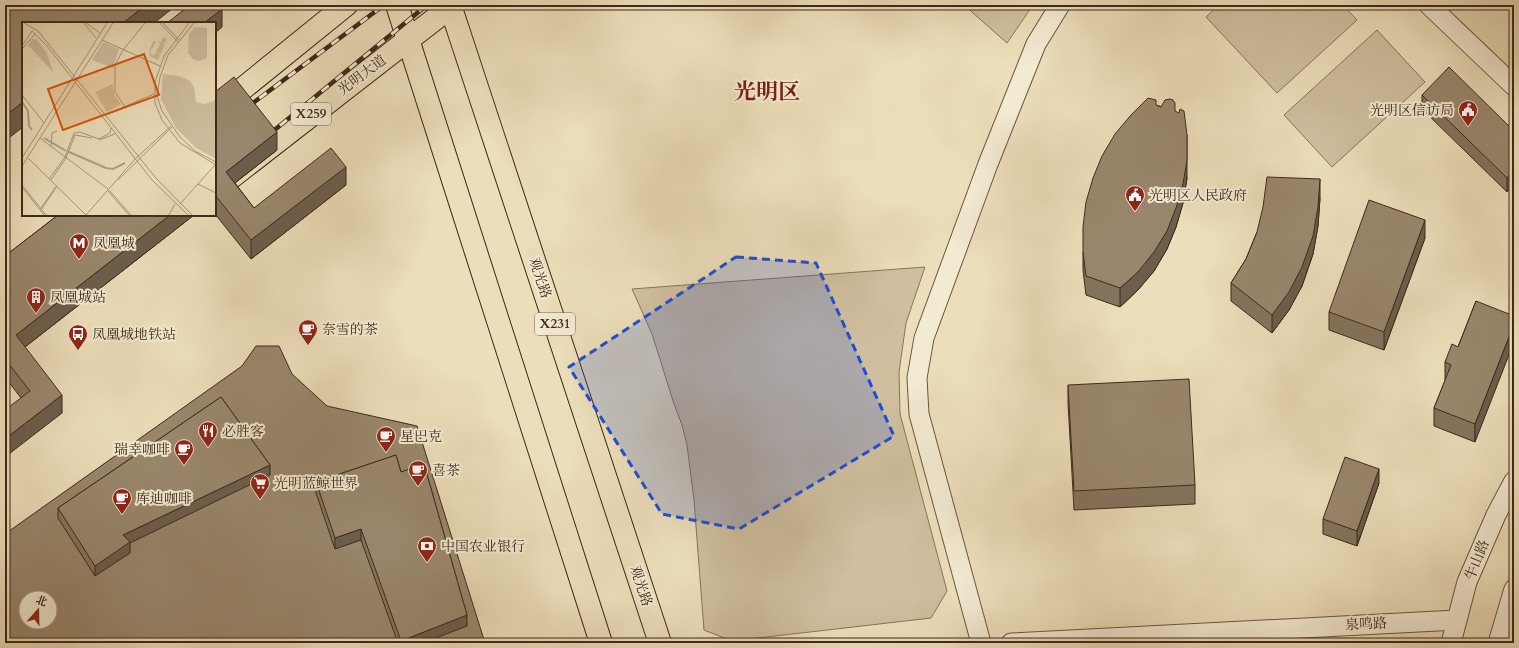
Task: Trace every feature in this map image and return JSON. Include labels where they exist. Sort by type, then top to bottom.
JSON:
[{"type":"main road","points":[[216,110],[346,5]]},
{"type":"main road","points":[[397,5],[601,643]]},
{"type":"main road","name":"光明大道","points":[[216,189],[451,6]]},
{"type":"main road","name":"观光路","points":[[451,6],[660,643]]},
{"type":"street","points":[[981,643],[919,414],[917,378],[924,338],[988,164],[1036,44],[1060,5]]},
{"type":"street","points":[[1429,5],[1514,86]]},
{"type":"street","name":"牛山路","points":[[1451,643],[1467,582],[1496,515],[1514,481]]},
{"type":"street","points":[[1498,643],[1514,589]]},
{"type":"street","name":"泉鸣路","points":[[1011,643],[1457,620]]},
{"type":"highlighted area","points":[[736,257],[816,263],[894,436],[739,529],[662,514],[569,367]]},
{"type":"shaded area","points":[[964,5],[1033,5],[1007,43]]},
{"type":"shaded area","points":[[1219,5],[1343,5],[1357,20],[1277,93],[1206,17]]},
{"type":"shaded area","points":[[1377,30],[1425,82],[1332,167],[1284,115]]},
{"type":"shaded area","points":[[925,267],[906,323],[899,372],[900,414],[947,591],[931,618],[732,641],[704,630],[694,500],[687,445],[682,425],[652,334],[632,289]]},
{"type":"building","points":[[5,5],[146,5],[124,22],[22,22],[22,103],[5,116]]},
{"type":"building","points":[[190,5],[219,5],[222,9],[205,22],[168,22]]},
{"type":"building","name":"光明区信访局","points":[[1449,67],[1514,131],[1514,170],[1507,178],[1422,95]]},
{"type":"building","points":[[234,77],[277,132],[226,172],[254,208],[331,148],[346,167],[251,240],[216,196],[216,91]]},
{"type":"building","name":"光明区人民政府","points":[[1148,98],[1156,100],[1156,105],[1161,107],[1165,100],[1173,100],[1175,103],[1175,111],[1179,113],[1180,109],[1184,111],[1187,135],[1187,160],[1183,184],[1167,231],[1154,252],[1138,272],[1120,288],[1086,276],[1083,252],[1083,227],[1086,202],[1093,178],[1102,156],[1115,134]]},
{"type":"building","points":[[1267,177],[1320,179],[1318,207],[1313,236],[1302,267],[1289,292],[1272,315],[1231,283],[1246,259],[1257,232],[1263,207]]},
{"type":"building","points":[[1369,200],[1425,220],[1384,332],[1329,312]]},
{"type":"building","name":"凤凰城站","points":[[57,216],[169,216],[16,335],[62,395],[5,439],[5,410],[30,391],[5,359],[5,256]]},
{"type":"building","points":[[1476,301],[1514,316],[1514,324],[1475,424],[1434,408],[1451,365],[1445,362],[1452,344],[1458,347]]},
{"type":"building","name":"光明蓝鲸世界","points":[[256,346],[279,346],[292,374],[327,406],[417,426],[485,643],[423,643],[467,626],[467,615],[424,464],[401,472],[396,455],[316,482],[316,493],[335,549],[361,540],[398,643],[235,643],[204,638],[196,643],[7,643],[5,639],[5,534],[242,366]],"holes":[[[221,397],[270,465],[270,475],[130,543],[130,553],[95,576],[58,518],[58,508]]]},
{"type":"building","points":[[1189,379],[1195,485],[1074,491],[1068,385]]},
{"type":"building","points":[[221,397],[270,465],[123,535],[130,542],[95,566],[58,508]]},
{"type":"building","points":[[396,455],[401,472],[424,464],[467,615],[401,641],[361,529],[335,538],[316,482]]},
{"type":"building","points":[[1345,457],[1379,469],[1357,531],[1323,519]]},
{"type":"railway","points":[[245,109],[384,5]]},
{"type":"railway","points":[[266,137],[427,5]]},
{"type":"place","name":"光明区信访局","points":[[1468,127]]},
{"type":"place","name":"光明区人民政府","points":[[1135,212]]},
{"type":"place","name":"凤凰城","points":[[79,260]]},
{"type":"place","name":"凤凰城站","points":[[36,314]]},
{"type":"place","name":"奈雪的茶","points":[[308,346]]},
{"type":"place","name":"凤凰城地铁站","points":[[78,351]]},
{"type":"place","name":"必胜客","points":[[208,448]]},
{"type":"place","name":"星巴克","points":[[386,453]]},
{"type":"place","name":"瑞幸咖啡","points":[[184,466]]},
{"type":"place","name":"喜茶","points":[[418,487]]},
{"type":"place","name":"光明蓝鲸世界","points":[[260,500]]},
{"type":"place","name":"库迪咖啡","points":[[122,515]]},
{"type":"place","name":"中国农业银行","points":[[427,563]]},
{"type":"district","name":"光明区","points":[[767,92]]}]
